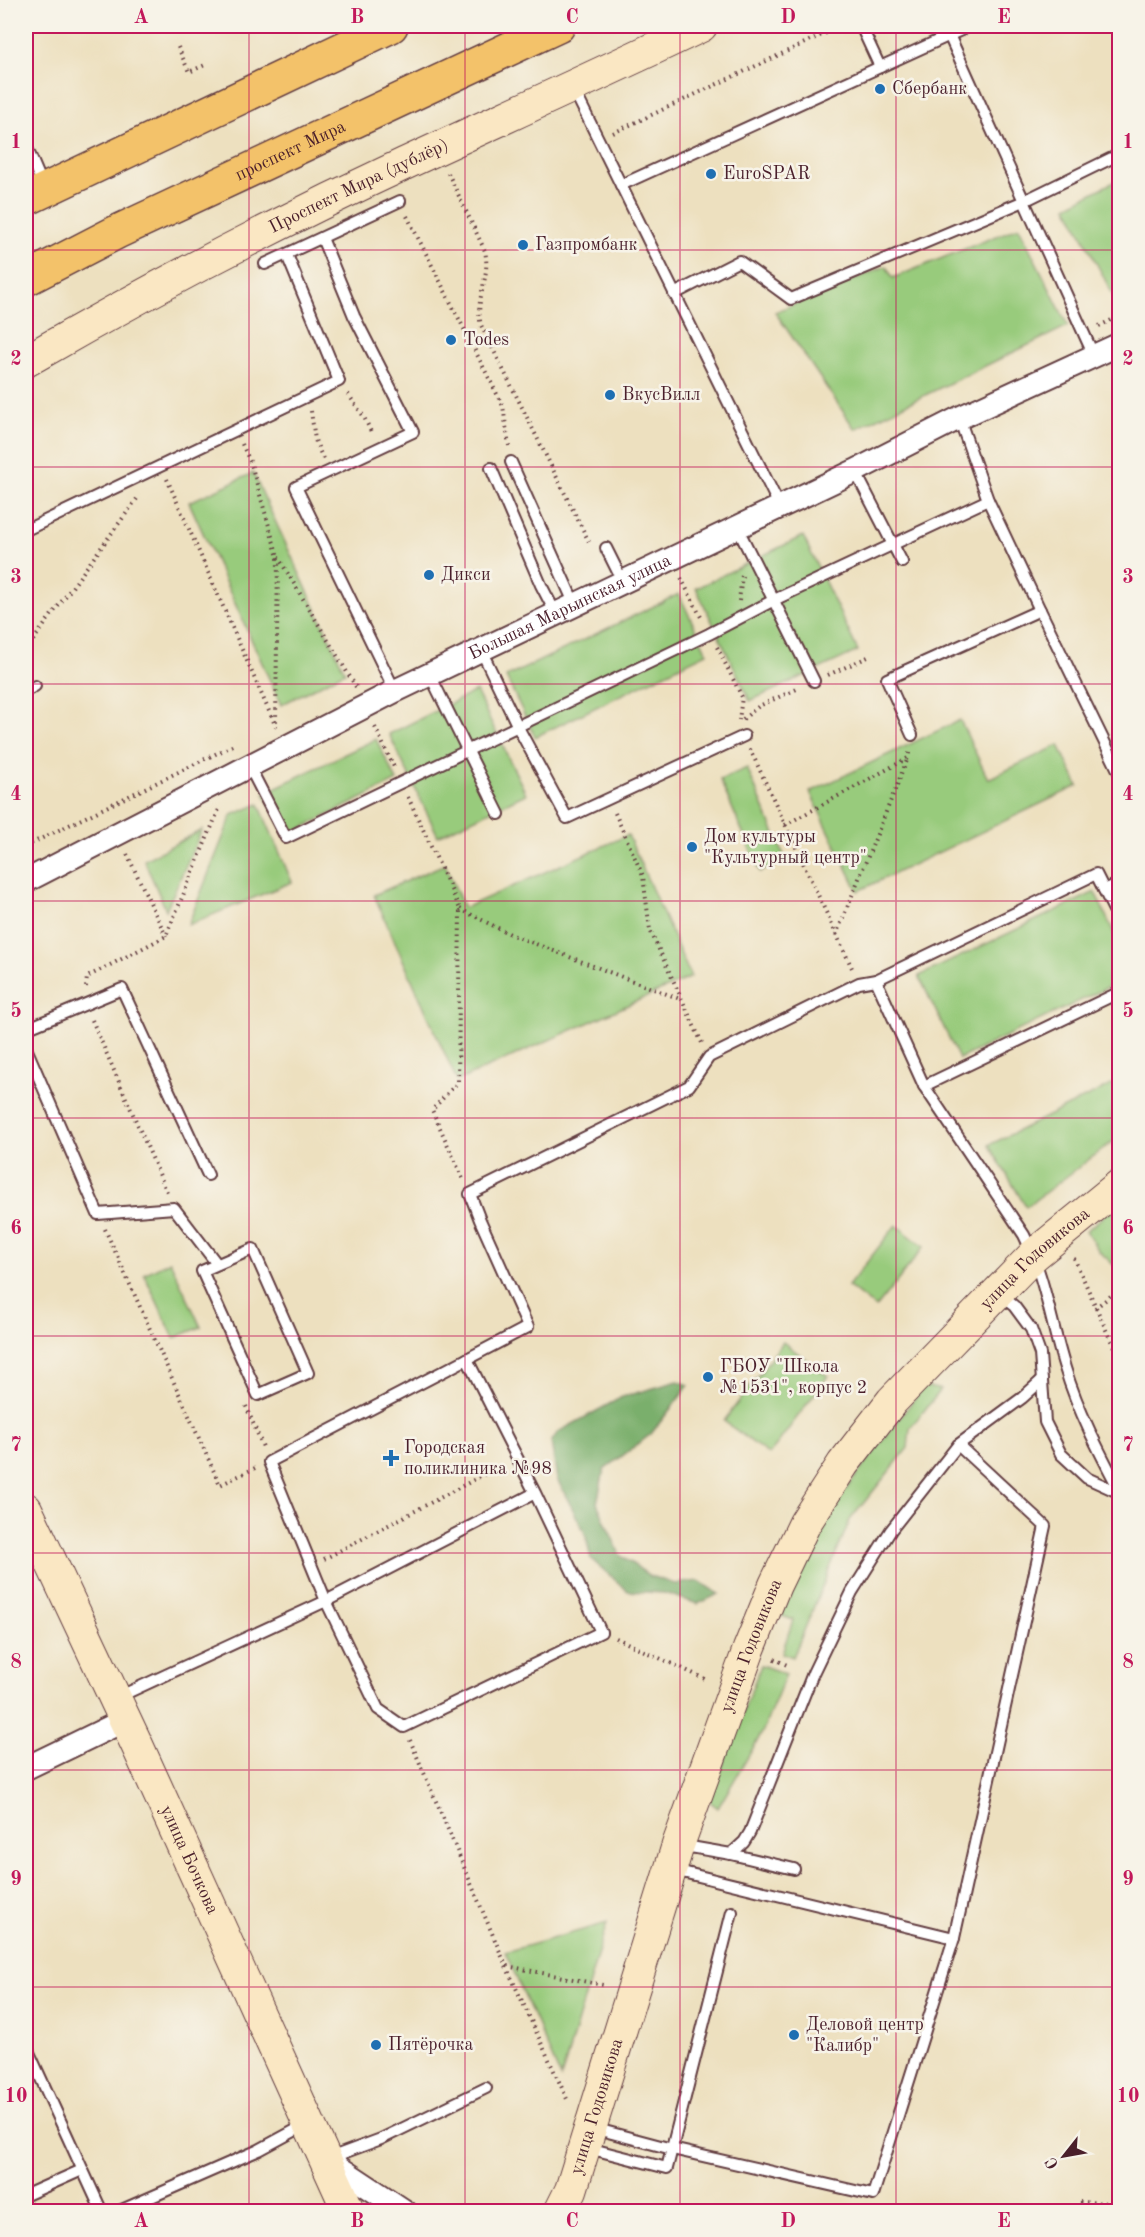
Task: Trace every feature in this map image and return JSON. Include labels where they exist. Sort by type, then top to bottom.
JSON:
[{"type":"main road","points":[[35,194],[391,26]]},
{"type":"main road","name":"проспект Мира","points":[[26,279],[117,232],[558,26]]},
{"type":"street","name":"Проспект Мира (дублёр)","points":[[26,361],[108,314],[234,248],[405,163],[573,88],[701,26]]},
{"type":"street","name":"Большая Марьинская улица","points":[[26,881],[365,706],[855,471],[959,418],[1119,344]]},
{"type":"street","name":"улица Годовикова","points":[[560,2211],[571,2190],[674,1857],[749,1649],[775,1585],[805,1522],[843,1464],[892,1401],[1034,1255],[1119,1185]]},
{"type":"street","name":"улица Бочкова","points":[[26,1509],[350,2211]]},
{"type":"street","points":[[26,1768],[120,1709]]},
{"type":"street","points":[[326,2159],[406,2211]]},
{"type":"lane","points":[[861,26],[880,67]]},
{"type":"lane","points":[[621,186],[970,26]]},
{"type":"lane","points":[[949,35],[1095,356]]},
{"type":"lane","points":[[573,88],[780,507]]},
{"type":"lane","points":[[26,146],[35,194]]},
{"type":"lane","points":[[674,294],[740,261],[791,298],[1024,201],[1119,154]]},
{"type":"lane","points":[[265,264],[400,201]]},
{"type":"lane","points":[[322,238],[354,316],[413,432],[296,487],[396,691]]},
{"type":"lane","points":[[26,530],[339,381],[287,255]]},
{"type":"lane","points":[[959,418],[988,500],[1119,774]]},
{"type":"lane","points":[[511,462],[565,610]]},
{"type":"lane","points":[[491,468],[541,585],[565,610]]},
{"type":"lane","points":[[855,471],[902,562]]},
{"type":"lane","points":[[242,770],[286,838],[892,543],[988,500]]},
{"type":"lane","points":[[737,527],[814,681]]},
{"type":"lane","points":[[606,548],[623,582]]},
{"type":"lane","points":[[912,735],[887,679],[1040,610]]},
{"type":"lane","points":[[481,650],[567,818],[744,736]]},
{"type":"lane","points":[[430,675],[499,814]]},
{"type":"lane","points":[[466,1359],[518,1457],[601,1632],[404,1727],[378,1709],[326,1601],[269,1462],[466,1359],[528,1327],[470,1194],[689,1086],[709,1057],[858,983],[876,980],[1096,874],[1119,922]]},
{"type":"lane","points":[[1104,890],[1119,883]]},
{"type":"lane","points":[[876,980],[924,1086],[1024,1235],[1034,1255],[1065,1369],[1080,1412],[1119,1492]]},
{"type":"lane","points":[[26,1029],[122,989],[208,1174]]},
{"type":"lane","points":[[924,1086],[1119,992]]},
{"type":"lane","points":[[26,1048],[98,1214],[174,1208],[217,1264]]},
{"type":"lane","points":[[253,1249],[308,1373],[258,1395],[202,1271],[217,1264],[253,1249]]},
{"type":"lane","points":[[997,1293],[1014,1306],[1031,1329],[1040,1354],[1045,1422],[1061,1454],[1087,1478],[1119,1492]]},
{"type":"lane","points":[[731,1854],[744,1842],[750,1832],[813,1673],[852,1592],[891,1530],[958,1445],[1022,1398],[1042,1380]]},
{"type":"lane","points":[[587,2137],[672,2149],[873,2195],[954,1938],[1045,1526],[958,1445]]},
{"type":"lane","points":[[120,1709],[535,1493]]},
{"type":"lane","points":[[674,1857],[731,1854],[794,1869]]},
{"type":"lane","points":[[674,1857],[954,1938]]},
{"type":"lane","points":[[587,2137],[667,2168],[732,1912]]},
{"type":"lane","points":[[26,2046],[102,2211]]},
{"type":"lane","points":[[326,2159],[381,2139],[486,2088]]},
{"type":"lane","points":[[117,2211],[259,2150],[310,2122]]},
{"type":"lane","points":[[26,2195],[82,2170]]},
{"type":"path","points":[[598,139],[841,26]]},
{"type":"path","points":[[178,47],[189,72],[205,65]]},
{"type":"path","points":[[445,167],[485,251],[488,263],[479,308],[482,325],[591,546]]},
{"type":"path","points":[[400,201],[502,406],[511,462]]},
{"type":"path","points":[[339,381],[364,417],[379,449]]},
{"type":"path","points":[[308,396],[315,440],[329,471]]},
{"type":"path","points":[[236,430],[251,464],[278,557],[356,687],[460,909],[458,1082],[432,1110],[470,1194]]},
{"type":"path","points":[[26,650],[162,465]]},
{"type":"path","points":[[162,465],[285,747]]},
{"type":"path","points":[[276,726],[278,557]]},
{"type":"path","points":[[835,936],[909,758],[912,735]]},
{"type":"path","points":[[744,736],[858,983]]},
{"type":"path","points":[[785,825],[909,758]]},
{"type":"path","points":[[85,1004],[87,977],[166,936],[242,770]]},
{"type":"path","points":[[609,799],[643,876],[650,930],[709,1057]]},
{"type":"path","points":[[127,854],[166,936]]},
{"type":"path","points":[[460,909],[512,935],[681,999]]},
{"type":"path","points":[[98,1214],[220,1485],[269,1462]]},
{"type":"path","points":[[1073,1255],[1119,1361]]},
{"type":"path","points":[[1095,1308],[1119,1289]]},
{"type":"path","points":[[311,1566],[518,1457]]},
{"type":"path","points":[[601,1632],[705,1679]]},
{"type":"path","points":[[404,1727],[506,1966],[567,2099]]},
{"type":"path","points":[[506,1966],[603,1984]]},
{"type":"path","points":[[1077,2211],[1078,2202],[1119,2203]]},
{"type":"green space","points":[[1119,179],[1119,307],[1067,206]]},
{"type":"green space","points":[[1019,227],[1068,326],[855,429],[775,312],[886,266],[893,278]]},
{"type":"green space","points":[[253,473],[345,672],[281,705],[189,502]]},
{"type":"green space","points":[[803,536],[858,651],[750,701],[696,588]]},
{"type":"green space","points":[[679,594],[707,653],[535,737],[506,677]]},
{"type":"green space","points":[[476,691],[526,794],[438,836],[389,734]]},
{"type":"green space","points":[[960,720],[988,779],[1059,745],[1078,786],[858,891],[810,792]]},
{"type":"green space","points":[[376,739],[397,781],[286,836],[264,793]]},
{"type":"green space","points":[[747,768],[786,860],[760,872],[720,780]]},
{"type":"green space","points":[[259,804],[292,882],[188,925],[232,815]]},
{"type":"green space","points":[[202,830],[166,910],[144,860]]},
{"type":"green space","points":[[628,835],[691,977],[457,1081],[374,895],[445,864],[464,908]]},
{"type":"green space","points":[[1095,892],[1119,944],[1119,982],[959,1059],[919,976]]},
{"type":"green space","points":[[1119,1081],[1119,1137],[1026,1207],[989,1145]]},
{"type":"green space","points":[[1119,1203],[1119,1264],[1116,1267],[1099,1251],[1086,1231]]},
{"type":"green space","points":[[896,1225],[924,1247],[876,1308],[848,1286]]},
{"type":"green space","points":[[170,1261],[201,1327],[174,1338],[144,1274]]},
{"type":"green space","points":[[783,1342],[828,1376],[769,1455],[724,1421]]},
{"type":"green space","points":[[678,1381],[689,1385],[651,1434],[604,1470],[597,1503],[620,1555],[650,1576],[675,1584],[699,1581],[719,1594],[698,1604],[664,1593],[628,1591],[591,1559],[585,1533],[557,1479],[551,1442],[558,1432],[622,1397]]},
{"type":"green space","points":[[924,1386],[941,1390],[910,1428],[908,1448],[850,1520],[793,1657],[782,1653],[793,1620],[780,1615],[799,1567],[829,1512]]},
{"type":"green space","points":[[761,1665],[786,1674],[762,1733],[718,1808],[709,1801]]},
{"type":"green space","points":[[607,1923],[561,2078],[505,1952]]},
{"type":"place","name":"Сбербанк","points":[[880,89]]},
{"type":"place","name":"EuroSPAR","points":[[711,174]]},
{"type":"place","name":"Газпромбанк","points":[[523,245]]},
{"type":"place","name":"Todes","points":[[451,340]]},
{"type":"place","name":"ВкусВилл","points":[[610,395]]},
{"type":"place","name":"Дикси","points":[[429,575]]},
{"type":"place","name":"Дом культуры \"Культурный центр\"","points":[[692,847]]},
{"type":"place","name":"ГБОУ \"Школа №1531\", корпус 2","points":[[708,1377]]},
{"type":"place","name":"Городская поликлиника №98","points":[[391,1458]]},
{"type":"place","name":"Деловой центр \"Калибр\"","points":[[794,2035]]},
{"type":"place","name":"Пятёрочка","points":[[376,2045]]}]
